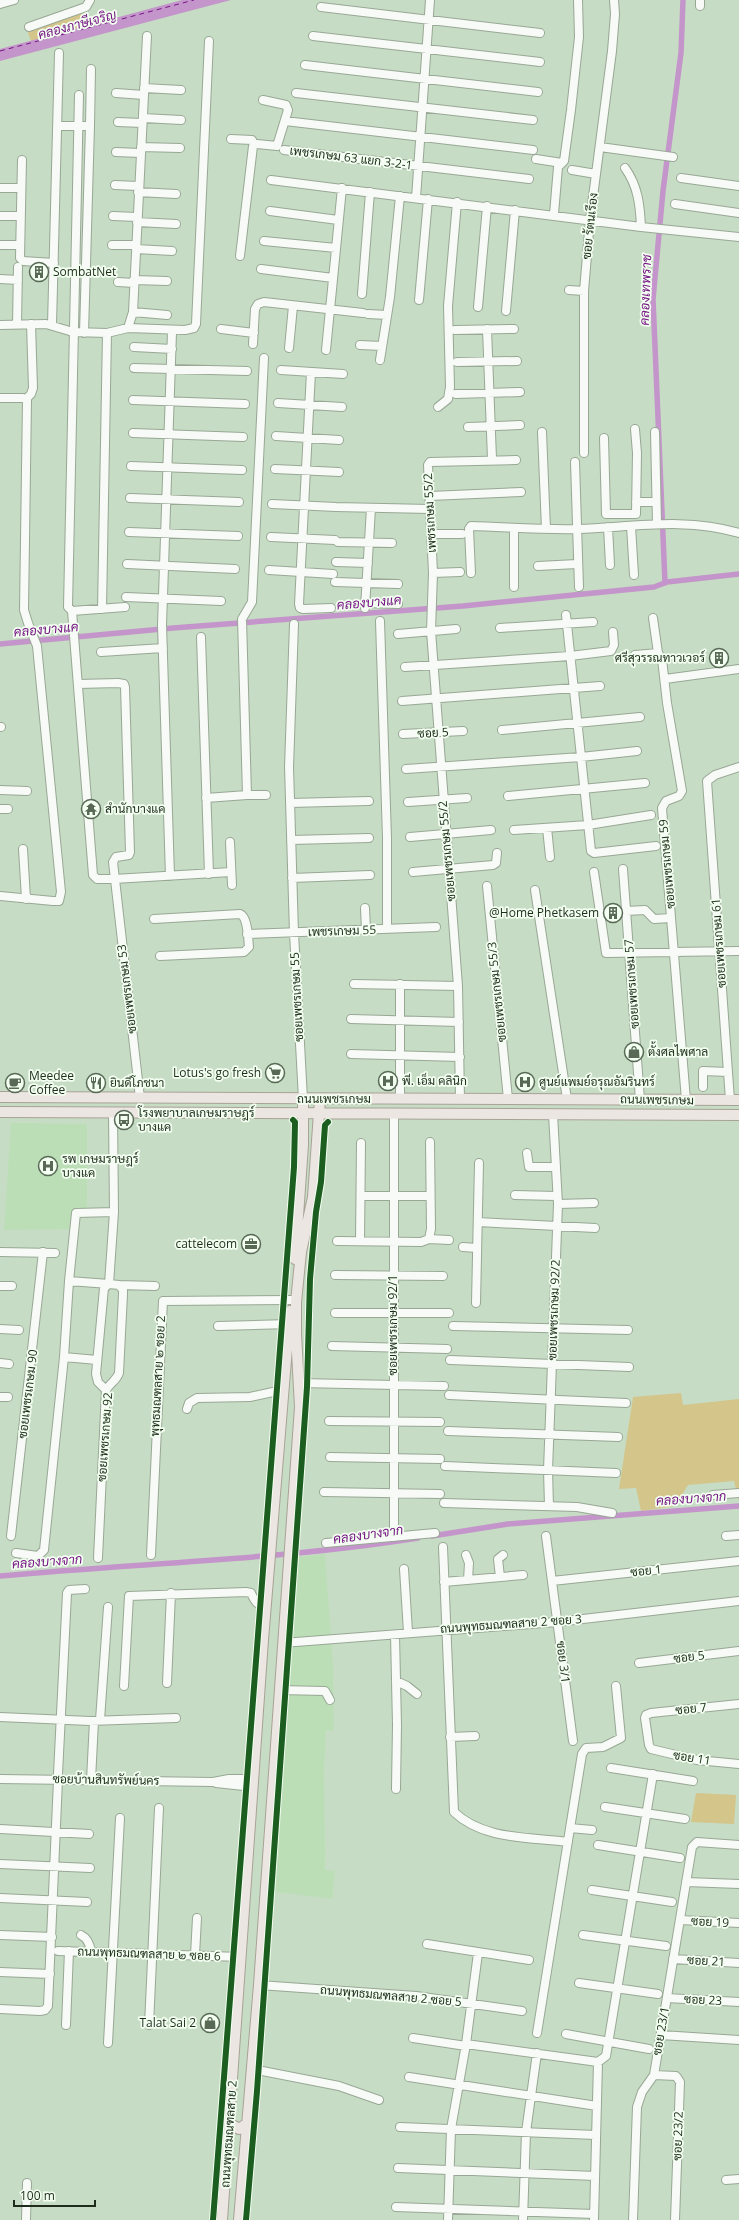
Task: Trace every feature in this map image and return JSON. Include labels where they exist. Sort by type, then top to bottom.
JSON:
[{"type":"main road","name":"ถนนเพชรเกษม","points":[[0,1097],[735,1100]]},
{"type":"main road","name":"ถนนพุทธมณฑลสาย 2","points":[[222,2220],[266,1606],[300,1183],[303,1099]]},
{"type":"main road","name":"ถนนพุทธมณฑลสาย 2","points":[[239,2220],[259,1985],[300,1414],[296,1302],[302,1252],[313,1197],[320,1099]]},
{"type":"main road","points":[[474,1099],[475,1114]]},
{"type":"main road","name":"ถนนเพชรเกษม","points":[[0,1112],[739,1115]]},
{"type":"main road","points":[[284,1391],[300,1387]]},
{"type":"main road","points":[[229,2123],[239,2128],[248,2123]]},
{"type":"main road","points":[[228,2143],[233,2138],[239,2138],[245,2147]]},
{"type":"street","points":[[0,4],[14,0]]},
{"type":"street","points":[[29,27],[86,7],[90,0]]},
{"type":"street","points":[[416,198],[430,0]]},
{"type":"street","points":[[554,214],[558,167],[562,163],[571,110],[578,44],[578,0]]},
{"type":"street","name":"ซอย ร้ตนเรึอง","points":[[584,453],[584,291],[590,220],[612,51],[615,14],[614,0]]},
{"type":"street","points":[[321,7],[540,33]]},
{"type":"street","points":[[128,328],[133,312],[138,189],[147,36]]},
{"type":"street","points":[[313,36],[540,62]]},
{"type":"street","points":[[0,325],[52,325],[73,332],[107,333],[128,328],[185,330],[194,328],[196,324],[209,40]]},
{"type":"street","points":[[52,325],[59,53]]},
{"type":"street","points":[[305,65],[538,92]]},
{"type":"street","points":[[84,332],[91,70]]},
{"type":"street","points":[[116,93],[181,90]]},
{"type":"street","points":[[296,93],[533,120]]},
{"type":"street","points":[[78,95],[68,609],[72,611],[93,875],[97,879],[114,879],[231,872]]},
{"type":"street","points":[[231,139],[252,140],[254,144],[278,146],[288,107],[263,100]]},
{"type":"street","points":[[118,122],[181,120]]},
{"type":"street","points":[[285,121],[533,150]]},
{"type":"street","points":[[58,126],[90,126]]},
{"type":"street","points":[[240,256],[254,144]]},
{"type":"street","points":[[600,146],[669,157]]},
{"type":"street","points":[[116,152],[180,148]]},
{"type":"street","name":"เพชรเกษม 63 แยก 3-2-1","points":[[284,150],[530,179]]},
{"type":"street","points":[[536,159],[562,163]]},
{"type":"street","points":[[22,160],[21,260],[54,263]]},
{"type":"street","points":[[625,168],[633,180],[637,191],[646,227]]},
{"type":"street","points":[[572,170],[596,174]]},
{"type":"street","points":[[682,178],[739,186]]},
{"type":"street","points":[[271,180],[554,214],[646,227],[669,228],[739,237]]},
{"type":"street","points":[[115,185],[176,194]]},
{"type":"street","points":[[0,188],[21,188]]},
{"type":"street","points":[[326,350],[342,188]]},
{"type":"street","points":[[362,294],[370,192]]},
{"type":"street","points":[[380,360],[387,315],[400,196]]},
{"type":"street","points":[[419,300],[428,199]]},
{"type":"street","points":[[438,406],[448,399],[450,388],[448,306],[456,202]]},
{"type":"street","points":[[675,204],[739,213]]},
{"type":"street","points":[[478,307],[487,206]]},
{"type":"street","points":[[270,210],[338,220]]},
{"type":"street","points":[[506,311],[515,210]]},
{"type":"street","points":[[0,216],[21,216]]},
{"type":"street","points":[[113,216],[176,224]]},
{"type":"street","points":[[264,241],[336,248]]},
{"type":"street","points":[[0,245],[20,245]]},
{"type":"street","points":[[112,245],[172,251]]},
{"type":"street","points":[[16,324],[18,267]]},
{"type":"street","points":[[261,269],[333,278]]},
{"type":"street","points":[[0,280],[18,280]]},
{"type":"street","points":[[118,282],[167,281]]},
{"type":"street","points":[[569,290],[584,291]]},
{"type":"street","points":[[253,344],[255,309],[258,304],[264,302],[387,315]]},
{"type":"street","points":[[289,348],[293,306]]},
{"type":"street","points":[[133,312],[167,315]]},
{"type":"street","points":[[0,896],[59,901],[61,892],[36,642],[26,617],[24,602],[26,399],[31,394],[33,388],[31,324]]},
{"type":"street","points":[[222,329],[254,332]]},
{"type":"street","points":[[487,329],[492,459]]},
{"type":"street","points":[[455,330],[514,329]]},
{"type":"street","points":[[170,876],[163,648],[163,599],[172,332]]},
{"type":"street","points":[[102,609],[107,333]]},
{"type":"street","points":[[360,344],[382,346]]},
{"type":"street","points":[[134,347],[172,349]]},
{"type":"street","points":[[247,795],[242,616],[249,609],[252,602],[264,358]]},
{"type":"street","points":[[457,362],[517,361]]},
{"type":"street","points":[[134,368],[171,368],[247,372]]},
{"type":"street","points":[[281,370],[343,374]]},
{"type":"street","points":[[312,372],[302,539],[300,608],[331,608]]},
{"type":"street","points":[[456,394],[520,392]]},
{"type":"street","points":[[0,398],[26,399]]},
{"type":"street","points":[[133,400],[245,404]]},
{"type":"street","points":[[278,403],[342,407]]},
{"type":"street","points":[[468,427],[520,425]]},
{"type":"street","points":[[634,575],[634,526],[636,514],[635,429]]},
{"type":"street","points":[[542,432],[546,529]]},
{"type":"street","points":[[655,432],[656,502],[661,524]]},
{"type":"street","points":[[133,433],[243,437]]},
{"type":"street","points":[[276,436],[340,440]]},
{"type":"street","points":[[604,438],[606,514],[636,514]]},
{"type":"street","name":"เพชรเกษม 55/2","points":[[431,603],[433,573],[428,463],[492,459],[516,460]]},
{"type":"street","points":[[575,462],[579,587]]},
{"type":"street","points":[[131,466],[242,470]]},
{"type":"street","points":[[275,469],[339,472]]},
{"type":"street","points":[[430,496],[521,492]]},
{"type":"street","points":[[130,498],[239,502]]},
{"type":"street","points":[[636,502],[656,502]]},
{"type":"street","points":[[272,504],[430,509]]},
{"type":"street","points":[[371,508],[365,606],[398,604]]},
{"type":"street","points":[[471,573],[470,527],[578,529],[661,524],[719,527],[739,533]]},
{"type":"street","points":[[608,527],[610,565]]},
{"type":"street","points":[[514,529],[514,587]]},
{"type":"street","points":[[129,532],[238,536]]},
{"type":"street","points":[[431,534],[462,534]]},
{"type":"street","points":[[271,537],[392,544]]},
{"type":"street","points":[[336,562],[368,563]]},
{"type":"street","points":[[127,564],[235,570]]},
{"type":"street","points":[[538,566],[578,564]]},
{"type":"street","points":[[269,570],[301,572],[367,583],[398,584]]},
{"type":"street","points":[[433,573],[460,572]]},
{"type":"street","points":[[126,597],[221,602]]},
{"type":"street","name":"ซอยเพชรเกษม 55/2","points":[[431,603],[431,631],[437,732],[458,986],[460,1099]]},
{"type":"street","points":[[72,611],[125,607]]},
{"type":"street","name":"ซอยเพชรเกษม 59","points":[[653,618],[658,653],[662,659],[667,704],[682,791],[680,796],[666,801],[662,808],[686,1100]]},
{"type":"street","points":[[500,628],[566,619],[593,622]]},
{"type":"street","points":[[566,619],[592,852],[656,846]]},
{"type":"street","points":[[380,621],[387,838],[387,929]]},
{"type":"street","name":"ซอยเพชรเกษม 55","points":[[294,624],[289,767],[292,896],[303,1099]]},
{"type":"street","points":[[398,634],[456,629]]},
{"type":"street","points":[[405,667],[570,656],[611,651],[614,644],[613,632]]},
{"type":"street","points":[[200,636],[209,874]]},
{"type":"street","points":[[101,652],[163,648]]},
{"type":"street","points":[[635,656],[658,653]]},
{"type":"street","points":[[665,678],[739,669]]},
{"type":"street","name":"ซอยเพชรเกษม 53","points":[[78,684],[118,683],[124,684],[125,687],[130,852],[129,855],[114,859],[114,879],[140,1098]]},
{"type":"street","points":[[402,701],[574,690],[600,686]]},
{"type":"street","points":[[502,730],[640,717]]},
{"type":"street","name":"ซอย 5","points":[[403,734],[464,731]]},
{"type":"street","points":[[406,769],[581,757],[638,751]]},
{"type":"street","name":"ซอยเพชรเกษม 61","points":[[735,1100],[728,1072],[708,785],[709,778],[739,767]]},
{"type":"street","points":[[508,796],[645,783]]},
{"type":"street","points":[[0,790],[27,791]]},
{"type":"street","points":[[206,798],[266,795]]},
{"type":"street","points":[[408,802],[467,798]]},
{"type":"street","points":[[290,803],[368,801]]},
{"type":"street","points":[[514,830],[588,825],[651,816]]},
{"type":"street","points":[[547,828],[550,857]]},
{"type":"street","points":[[410,837],[492,830]]},
{"type":"street","points":[[291,840],[369,838]]},
{"type":"street","points":[[230,842],[232,885]]},
{"type":"street","points":[[23,849],[26,899]]},
{"type":"street","points":[[413,872],[493,865],[496,863],[497,854]]},
{"type":"street","name":"ซอยเพชรเกษม 57","points":[[623,869],[640,1100]]},
{"type":"street","points":[[594,872],[606,953],[630,951],[739,951]]},
{"type":"street","points":[[292,878],[370,875]]},
{"type":"street","name":"ซอยเพชรเกษม 55/3","points":[[487,886],[508,1099]]},
{"type":"street","points":[[535,890],[567,1099]]},
{"type":"street","points":[[365,908],[366,930]]},
{"type":"street","points":[[626,910],[645,910],[654,919],[671,918]]},
{"type":"street","points":[[154,919],[240,914],[244,918],[247,934],[248,947],[244,952],[160,956]]},
{"type":"street","name":"เพชรเกษม 55","points":[[247,934],[436,927]]},
{"type":"street","points":[[354,984],[458,986]]},
{"type":"street","points":[[400,984],[400,1098]]},
{"type":"street","points":[[351,1019],[459,1022]]},
{"type":"street","points":[[352,1054],[460,1057]]},
{"type":"street","points":[[703,1087],[703,1071],[728,1072]]},
{"type":"street","points":[[106,1390],[98,1382],[97,1360],[104,1288],[109,1284],[114,1212],[113,1113]]},
{"type":"street","name":"ซอยเพชรเกษม 92/1","points":[[394,1114],[394,1537]]},
{"type":"street","name":"ซอยเพชรเกษม 92/2","points":[[549,1506],[548,1470],[552,1329],[557,1228],[553,1114]]},
{"type":"street","points":[[429,1239],[431,1229],[430,1142]]},
{"type":"street","points":[[360,1241],[361,1143]]},
{"type":"street","points":[[527,1153],[529,1168],[556,1168]]},
{"type":"street","points":[[476,1303],[479,1163]]},
{"type":"street","points":[[515,1195],[594,1203]]},
{"type":"street","points":[[361,1196],[430,1196]]},
{"type":"street","points":[[16,1553],[38,1556],[44,1550],[64,1357],[69,1281],[76,1213],[114,1212]]},
{"type":"street","points":[[478,1222],[557,1228],[595,1228]]},
{"type":"street","points":[[337,1241],[421,1242],[429,1239],[449,1240]]},
{"type":"street","points":[[463,1247],[477,1248]]},
{"type":"street","points":[[0,1252],[55,1253]]},
{"type":"street","name":"ซอยเพชรเกษม 90","points":[[11,1536],[43,1252]]},
{"type":"street","points":[[335,1275],[444,1276]]},
{"type":"street","points":[[69,1281],[155,1286]]},
{"type":"street","name":"ซอยเพชรเกษม 92","points":[[98,1558],[106,1390],[116,1381],[119,1373],[123,1290],[119,1285]]},
{"type":"street","points":[[0,1286],[12,1286]]},
{"type":"street","name":"พุทธมณฑลสาย ๒ ซอย 2","points":[[151,1555],[163,1301],[291,1300]]},
{"type":"street","points":[[335,1313],[450,1313]]},
{"type":"street","points":[[218,1326],[289,1324]]},
{"type":"street","points":[[453,1326],[628,1330]]},
{"type":"street","points":[[0,1329],[19,1330]]},
{"type":"street","points":[[332,1346],[447,1349]]},
{"type":"street","points":[[64,1357],[97,1360]]},
{"type":"street","points":[[450,1360],[629,1367]]},
{"type":"street","points":[[0,1363],[9,1364]]},
{"type":"street","points":[[300,1387],[393,1384],[444,1386]]},
{"type":"street","points":[[187,1409],[189,1403],[197,1398],[255,1396],[284,1391]]},
{"type":"street","points":[[449,1395],[626,1403]]},
{"type":"street","points":[[329,1422],[440,1422]]},
{"type":"street","points":[[448,1431],[618,1437]]},
{"type":"street","points":[[330,1456],[440,1459]]},
{"type":"street","points":[[445,1466],[616,1473]]},
{"type":"street","points":[[324,1492],[394,1492],[440,1494]]},
{"type":"street","points":[[713,1495],[739,1493]]},
{"type":"street","points":[[444,1503],[589,1508],[612,1513]]},
{"type":"street","points":[[326,1543],[435,1533]]},
{"type":"street","points":[[726,1536],[739,1535]]},
{"type":"street","name":"ซอย 3/1","points":[[546,1536],[573,1741]]},
{"type":"street","points":[[443,1547],[454,1812],[461,1819],[475,1828],[492,1832],[568,1842]]},
{"type":"street","points":[[466,1555],[469,1563],[468,1580]]},
{"type":"street","points":[[500,1578],[498,1559],[503,1555]]},
{"type":"street","name":"ซอย 1","points":[[552,1582],[739,1561]]},
{"type":"street","points":[[404,1569],[408,1632]]},
{"type":"street","points":[[444,1582],[523,1575]]},
{"type":"street","points":[[0,2009],[45,2010],[48,2006],[67,1593],[69,1590],[85,1589]]},
{"type":"street","points":[[124,1686],[129,1596],[171,1593],[246,1592],[251,1593],[254,1600],[259,1605],[266,1606]]},
{"type":"street","points":[[167,1683],[171,1593]]},
{"type":"street","name":"ถนนพุทธมณฑลสาย 2 ซอย 3","points":[[283,1643],[446,1629],[557,1622],[739,1601]]},
{"type":"street","points":[[91,1780],[108,1607]]},
{"type":"street","points":[[395,1634],[396,1789]]},
{"type":"street","name":"ซอย 5","points":[[639,1663],[739,1651]]},
{"type":"street","points":[[396,1681],[407,1686],[417,1694]]},
{"type":"street","points":[[536,2033],[583,1751],[589,1748],[608,1745],[621,1738],[616,1686]]},
{"type":"street","points":[[279,1690],[325,1691],[330,1700]]},
{"type":"street","name":"ซอย 7","points":[[649,1745],[645,1718],[646,1715],[651,1713],[739,1704]]},
{"type":"street","points":[[0,1718],[97,1721],[176,1718]]},
{"type":"street","points":[[450,1737],[475,1736]]},
{"type":"street","name":"ซอย 11","points":[[649,1745],[651,1749],[698,1760],[739,1764]]},
{"type":"street","points":[[611,1768],[693,1781]]},
{"type":"street","points":[[413,2038],[598,2062],[606,2056],[653,1774]]},
{"type":"street","name":"ซอยบ้านสินทรัพย์นคร","points":[[0,1779],[58,1777],[91,1780],[253,1783]]},
{"type":"street","points":[[149,2025],[159,1808]]},
{"type":"street","points":[[605,1808],[685,1819]]},
{"type":"street","points":[[108,2043],[120,1818]]},
{"type":"street","points":[[570,1828],[592,1830]]},
{"type":"street","points":[[0,1829],[89,1834]]},
{"type":"street","name":"ซอย 23/1","points":[[633,2220],[637,2107],[642,2092],[654,2075],[692,1847],[697,1842],[739,1845]]},
{"type":"street","points":[[598,1845],[680,1858]]},
{"type":"street","points":[[0,1864],[90,1868]]},
{"type":"street","points":[[686,1882],[739,1884]]},
{"type":"street","points":[[592,1890],[672,1902]]},
{"type":"street","points":[[0,1898],[87,1902]]},
{"type":"street","points":[[195,1955],[197,1918]]},
{"type":"street","name":"ซอย 19","points":[[680,1920],[739,1923]]},
{"type":"street","points":[[583,1934],[666,1946]]},
{"type":"street","points":[[0,1935],[52,1937]]},
{"type":"street","points":[[81,1935],[85,1937],[89,1943],[90,1952]]},
{"type":"street","points":[[427,1944],[529,1960]]},
{"type":"street","name":"ถนนพุทธมณฑลสาย ๒ ซอย 6","points":[[58,1951],[241,1957]]},
{"type":"street","points":[[66,2025],[68,1951]]},
{"type":"street","points":[[448,2220],[451,2129],[466,2045],[478,1953]]},
{"type":"street","name":"ซอย 21","points":[[673,1959],[739,1963]]},
{"type":"street","points":[[0,1972],[50,1974]]},
{"type":"street","points":[[579,1983],[658,1994]]},
{"type":"street","name":"ถนนพุทธมณฑลสาย 2 ซอย 5","points":[[259,1985],[416,1996],[522,2011]]},
{"type":"street","name":"ซอย 23","points":[[667,1998],[739,2002]]},
{"type":"street","points":[[566,2034],[649,2049]]},
{"type":"street","points":[[661,2035],[739,2040]]},
{"type":"street","points":[[523,2216],[526,2132],[537,2053]]},
{"type":"street","points":[[396,2207],[448,2209],[523,2216],[594,2217],[598,2062]]},
{"type":"street","points":[[252,2069],[339,2086],[379,2100]]},
{"type":"street","name":"ซอย 23/2","points":[[654,2075],[676,2076],[680,2082],[675,2220]]},
{"type":"street","points":[[409,2077],[597,2106]]},
{"type":"street","points":[[400,2127],[596,2135]]},
{"type":"street","points":[[398,2168],[595,2176]]},
{"type":"street","points":[[726,2180],[739,2179]]},
{"type":"street","points":[[26,2220],[27,2183]]},
{"type":"shaded area","points":[[182,0],[231,0],[0,61],[0,49]]},
{"type":"shaded area","points":[[82,11],[87,26],[31,41],[27,30]]},
{"type":"shaded area","name":"รพ เกษมราษฎร์ บางแค","points":[[11,1123],[87,1124],[87,1209],[73,1209],[71,1229],[4,1230]]},
{"type":"shaded area","points":[[681,1393],[683,1405],[739,1399],[739,1501],[734,1481],[688,1485],[675,1506],[641,1511],[636,1488],[619,1489],[633,1397]]},
{"type":"shaded area","points":[[325,1554],[333,1666],[334,1731],[326,1730],[324,1767],[325,1870],[335,1871],[332,1899],[270,1891],[296,1557]]},
{"type":"shaded area","points":[[696,1793],[736,1795],[734,1824],[691,1822]]},
{"type":"waterway","name":"คลองเทพราช","points":[[665,583],[653,299],[663,191],[681,53],[683,0]]},
{"type":"waterway","name":"คลองบางแค","points":[[0,644],[173,628],[463,606],[654,587],[667,582],[739,574]]},
{"type":"waterway","name":"คลองบางจาก","points":[[432,1536],[508,1524],[739,1506]]},
{"type":"waterway","name":"คลองบางจาก","points":[[0,1576],[261,1556],[418,1538]]},
{"type":"ferry route","points":[[0,51],[194,0]]},
{"type":"cycle path","points":[[213,2220],[294,1167],[295,1122],[293,1120]]},
{"type":"cycle path","points":[[246,2220],[257,2091],[307,1387],[310,1279],[316,1212],[321,1182],[325,1125],[328,1122]]},
{"type":"place","name":"SombatNet","points":[[39,272]]},
{"type":"place","name":"ศรีสุวรรณทาวเวอร์","points":[[719,658]]},
{"type":"place","name":"สำนักบางแค","points":[[91,809]]},
{"type":"place","name":"@Home Phetkasem","points":[[613,913]]},
{"type":"place","name":"ตั้งศลไพศาล","points":[[634,1052]]},
{"type":"place","name":"Lotus's go fresh","points":[[275,1073]]},
{"type":"place","name":"พี. เอ็ม คลินิก","points":[[388,1081]]},
{"type":"place","name":"ศูนย์แพมย์อรุณอัมรินทร์","points":[[525,1082]]},
{"type":"place","name":"Meedee Coffee","points":[[15,1083]]},
{"type":"place","name":"ยินดีโภชนา","points":[[96,1083]]},
{"type":"place","name":"โรงพยาบาลเกษมราษฎร์ บางแค","points":[[124,1120]]},
{"type":"place","name":"รพ เกษมราษฎร์ บางแค","points":[[48,1166]]},
{"type":"place","name":"cattelecom","points":[[251,1244]]},
{"type":"place","name":"Talat Sai 2","points":[[210,2023]]},
{"type":"water label","name":"คลองภาษีเจริญ","points":[[77,24]]}]
